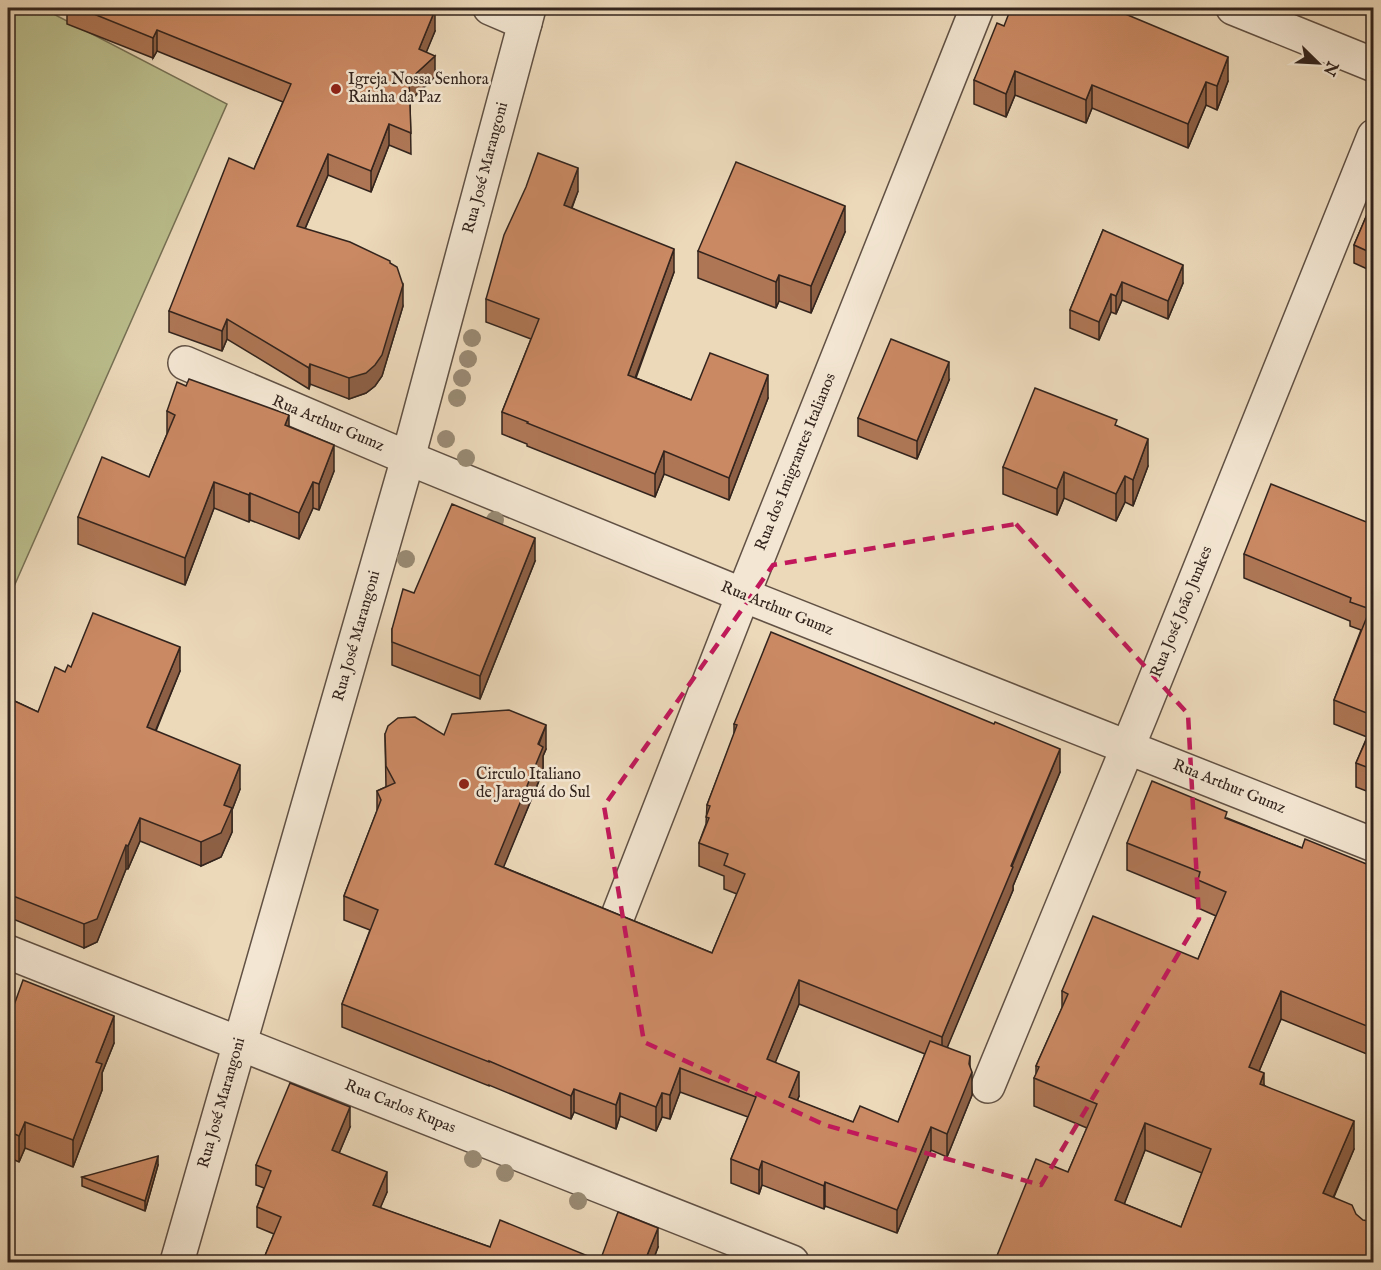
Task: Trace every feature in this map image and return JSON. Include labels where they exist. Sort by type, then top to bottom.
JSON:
[{"type":"street","points":[[490,8],[527,15]]},
{"type":"street","name":"Rua dos Imigrantes Italianos","points":[[617,918],[977,8]]},
{"type":"street","points":[[1233,8],[1374,65]]},
{"type":"street","name":"Rua José Marangoni","points":[[177,1263],[408,458],[527,15]]},
{"type":"street","name":"Rua José João Junkes","points":[[988,1086],[1374,136]]},
{"type":"street","name":"Rua Arthur Gumz","points":[[184,363],[408,458],[743,595],[1374,844]]},
{"type":"street","name":"Rua Carlos Kupas","points":[[8,952],[792,1263]]},
{"type":"highlighted area","points":[[1016,524],[1188,714],[1199,919],[1041,1185],[825,1125],[644,1042],[604,806],[773,565]]},
{"type":"green space","points":[[8,8],[42,8],[227,104],[8,600]]},
{"type":"building","points":[[79,8],[428,8],[435,10],[419,49],[435,56],[409,80],[411,133],[389,124],[371,171],[328,154],[297,226],[350,242],[390,261],[397,267],[403,285],[382,355],[366,373],[349,378],[310,364],[309,368],[227,319],[222,331],[169,311],[229,158],[254,169],[291,84],[157,30],[153,38]]},
{"type":"building","points":[[1011,8],[1117,8],[1124,10],[1123,13],[1228,57],[1217,86],[1206,82],[1188,124],[1092,85],[1086,100],[1015,71],[1006,94],[974,80],[997,23],[1004,26]]},
{"type":"building","points":[[538,153],[578,168],[564,205],[674,249],[628,375],[691,400],[710,353],[768,375],[729,478],[664,451],[655,474],[502,412],[539,319],[486,299],[504,235],[526,187]]},
{"type":"building","points":[[736,162],[845,206],[811,286],[779,275],[776,282],[698,251]]},
{"type":"building","points":[[1374,198],[1374,254],[1354,245]]},
{"type":"building","points":[[1103,230],[1183,265],[1168,301],[1122,282],[1116,296],[1111,294],[1099,322],[1070,310]]},
{"type":"building","points":[[891,339],[949,362],[917,441],[858,418]]},
{"type":"building","points":[[189,379],[289,415],[285,425],[334,445],[319,484],[313,482],[299,513],[250,493],[249,495],[214,482],[185,558],[78,517],[102,457],[149,477],[175,415],[167,411],[177,382],[186,386]]},
{"type":"building","points":[[1035,388],[1117,420],[1115,425],[1148,439],[1133,480],[1125,476],[1116,494],[1064,472],[1057,489],[1003,467]]},
{"type":"building","points":[[1271,484],[1374,525],[1374,716],[1334,700],[1370,609],[1350,602],[1351,598],[1244,554]]},
{"type":"building","points":[[452,504],[535,538],[480,676],[392,642],[392,629],[403,589],[414,593]]},
{"type":"building","points":[[93,613],[180,647],[147,727],[240,765],[224,805],[232,808],[221,833],[201,842],[140,818],[128,846],[126,845],[97,919],[84,924],[8,894],[8,698],[38,712],[55,667],[65,672],[68,665],[71,667]]},
{"type":"building","points":[[771,632],[1060,749],[942,1037],[799,980],[767,1059],[799,1072],[789,1097],[853,1122],[860,1106],[898,1122],[930,1041],[970,1056],[969,1064],[972,1072],[947,1134],[931,1127],[897,1210],[825,1182],[824,1186],[762,1161],[759,1170],[731,1159],[756,1097],[680,1068],[670,1095],[662,1093],[656,1107],[620,1093],[616,1105],[574,1089],[571,1096],[489,1061],[342,1004],[378,910],[344,896],[381,800],[377,791],[395,783],[386,766],[385,734],[388,726],[398,718],[415,717],[444,735],[452,714],[509,710],[546,725],[538,744],[543,747],[495,864],[712,953],[745,874],[724,865],[728,854],[699,843],[709,818],[706,817],[710,806],[707,805],[737,725],[734,724]]},
{"type":"building","points":[[1374,722],[1374,770],[1356,763]]},
{"type":"building","points":[[1152,781],[1227,812],[1225,818],[1302,848],[1305,839],[1374,867],[1374,1029],[1281,991],[1249,1067],[1264,1073],[1260,1084],[1354,1121],[1323,1193],[1352,1205],[1356,1214],[1363,1220],[1374,1222],[1374,1263],[1043,1263],[1034,1258],[1032,1263],[994,1263],[1036,1159],[1068,1172],[1097,1104],[1034,1078],[1039,1067],[1036,1066],[1068,994],[1062,991],[1093,916],[1198,959],[1226,892],[1198,880],[1200,872],[1127,843]],"holes":[[[1145,1123],[1211,1149],[1181,1227],[1115,1200]]]},
{"type":"building","points":[[23,980],[114,1016],[96,1062],[102,1064],[73,1140],[25,1122],[19,1136],[8,1131],[8,1054],[14,1038],[8,1035],[8,1022]]},
{"type":"building","points":[[290,1083],[350,1107],[332,1150],[387,1172],[373,1205],[490,1247],[500,1220],[600,1261],[618,1212],[658,1228],[644,1263],[275,1263],[264,1258],[281,1217],[257,1207],[271,1171],[256,1165]]},
{"type":"building","points":[[158,1156],[145,1201],[82,1177]]},
{"type":"place","name":"Igreja Nossa Senhora Rainha da Paz","points":[[336,89]]},
{"type":"place","name":"Circulo Italiano de Jaraguá do Sul","points":[[464,784]]}]
